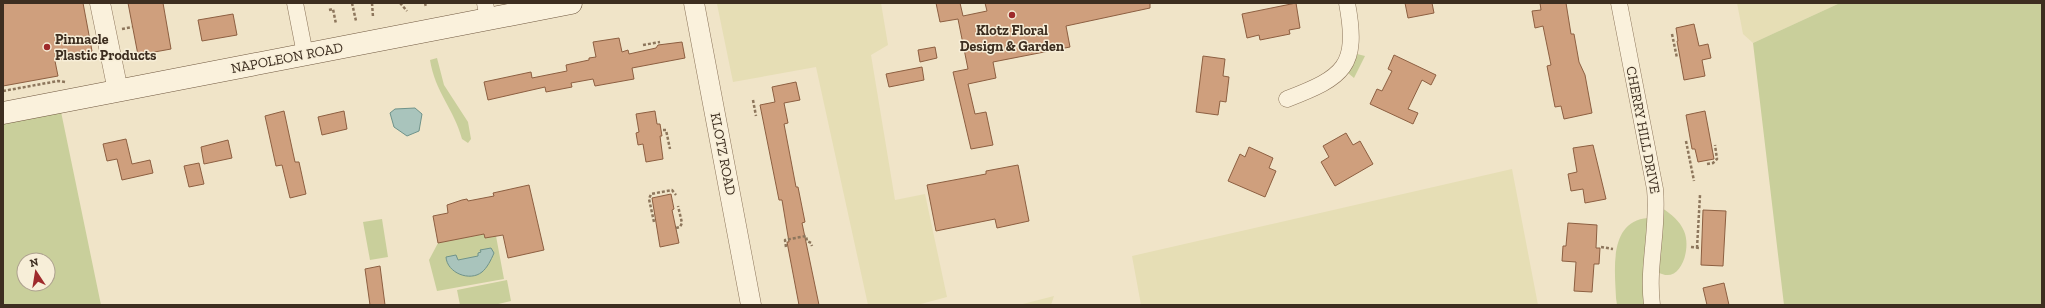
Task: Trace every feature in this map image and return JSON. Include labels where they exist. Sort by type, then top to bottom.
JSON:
[{"type":"main road","name":"NAPOLEON ROAD","points":[[3,113],[305,54],[487,11],[571,3]]},
{"type":"street","points":[[100,3],[118,91]]},
{"type":"street","points":[[295,3],[305,54]]},
{"type":"street","name":"KLOTZ ROAD","points":[[694,3],[751,305]]},
{"type":"street","points":[[1287,99],[1312,89],[1336,76],[1345,65],[1352,44],[1348,3]]},
{"type":"street","name":"CHERRY HILL DRIVE","points":[[1619,3],[1655,189],[1656,212],[1651,279],[1652,305]]},
{"type":"path","points":[[352,3],[356,21]]},
{"type":"path","points":[[372,3],[373,17]]},
{"type":"path","points":[[400,3],[407,11]]},
{"type":"path","points":[[329,10],[333,9],[336,24]]},
{"type":"path","points":[[118,30],[132,27]]},
{"type":"path","points":[[1672,34],[1677,58]]},
{"type":"path","points":[[643,45],[660,42]]},
{"type":"path","points":[[3,91],[58,81]]},
{"type":"path","points":[[753,100],[756,116]]},
{"type":"path","points":[[663,130],[666,130],[670,149]]},
{"type":"path","points":[[1686,141],[1694,181]]},
{"type":"path","points":[[1707,164],[1716,161],[1715,145]]},
{"type":"path","points":[[654,222],[649,199],[651,194],[672,190],[676,195]]},
{"type":"path","points":[[1691,247],[1699,248],[1700,195]]},
{"type":"path","points":[[676,228],[680,227],[682,223],[678,206]]},
{"type":"path","points":[[786,247],[785,240],[806,236],[807,241],[811,243],[812,246]]},
{"type":"path","points":[[1601,247],[1613,249]]},
{"type":"shaded area","points":[[881,3],[888,45],[871,55],[895,200],[925,194],[947,297],[917,305],[868,305],[816,67],[733,82],[717,4]]},
{"type":"shaded area","points":[[1737,3],[1840,3],[1753,43],[1743,34]]},
{"type":"shaded area","points":[[1512,169],[1538,305],[1141,305],[1132,256]]},
{"type":"shaded area","points":[[1054,296],[1051,305],[1019,305]]},
{"type":"green space","points":[[1840,3],[2042,3],[2042,305],[1784,305],[1753,43]]},
{"type":"green space","points":[[1357,54],[1365,56],[1354,78],[1348,73]]},
{"type":"green space","points":[[437,58],[444,85],[468,122],[471,139],[468,143],[462,139],[459,128],[436,82],[430,60]]},
{"type":"green space","points":[[59,102],[101,305],[3,305],[3,113]]},
{"type":"green space","points":[[1662,208],[1678,221],[1684,231],[1686,239],[1685,256],[1682,264],[1678,270],[1672,274],[1666,275],[1658,272]]},
{"type":"green space","points":[[1648,218],[1647,300],[1643,305],[1617,305],[1615,262],[1620,238],[1626,228],[1635,221]]},
{"type":"green space","points":[[382,219],[388,257],[370,260],[363,222]]},
{"type":"green space","points":[[484,234],[485,238],[496,236],[504,279],[437,291],[429,260],[438,243]]},
{"type":"green space","points":[[507,280],[511,301],[494,305],[460,305],[457,290]]},
{"type":"water","points":[[415,108],[422,114],[419,131],[407,136],[394,127],[390,113],[395,109]]},
{"type":"water","points":[[491,248],[494,253],[490,261],[484,270],[477,275],[466,276],[460,274],[450,268],[447,263],[446,257],[456,255],[458,260],[478,256],[478,253],[481,252],[480,250]]},
{"type":"building","name":"Pinnacle Plastic Products","points":[[3,3],[83,3],[92,51],[55,61],[58,76],[3,86]]},
{"type":"building","points":[[128,3],[163,3],[171,49],[138,55]]},
{"type":"building","points":[[936,3],[960,3],[963,16],[987,11],[985,3],[1150,3],[1150,8],[1066,26],[1070,47],[993,62],[996,78],[968,84],[975,114],[986,112],[993,145],[971,149],[953,72],[968,69],[958,19],[940,22]]},
{"type":"building","points":[[1296,3],[1300,28],[1289,30],[1290,34],[1260,40],[1259,35],[1247,38],[1242,14]]},
{"type":"building","points":[[1405,3],[1432,3],[1434,13],[1408,18]]},
{"type":"building","points":[[1540,3],[1566,3],[1571,34],[1574,34],[1579,62],[1585,75],[1592,113],[1564,119],[1561,106],[1555,107],[1547,66],[1551,65],[1543,26],[1535,28],[1532,11],[1541,10]]},
{"type":"building","points":[[233,14],[237,35],[202,41],[198,20]]},
{"type":"building","points":[[1694,24],[1699,46],[1708,44],[1711,58],[1702,60],[1705,76],[1684,80],[1676,28]]},
{"type":"building","points":[[619,38],[622,52],[628,50],[629,54],[656,48],[658,45],[682,42],[685,58],[632,68],[634,79],[595,86],[593,79],[571,83],[572,87],[546,92],[545,87],[488,100],[484,82],[531,72],[532,78],[567,71],[566,65],[596,57],[593,42]]},
{"type":"building","points":[[935,47],[937,58],[920,62],[918,50]]},
{"type":"building","points":[[1394,55],[1436,75],[1431,85],[1422,80],[1408,109],[1418,113],[1413,124],[1370,104],[1377,89],[1382,91],[1392,71],[1388,69]]},
{"type":"building","points":[[1203,56],[1225,59],[1223,76],[1229,77],[1226,102],[1220,101],[1218,115],[1196,112]]},
{"type":"building","points":[[922,67],[924,80],[889,87],[886,74]]},
{"type":"building","points":[[796,82],[800,100],[784,103],[788,123],[784,124],[796,187],[798,187],[805,222],[802,223],[819,305],[799,305],[787,242],[789,242],[782,200],[779,200],[760,105],[775,102],[772,87]]},
{"type":"building","points":[[284,111],[295,162],[299,162],[306,194],[290,198],[282,165],[276,166],[265,116]]},
{"type":"building","points":[[344,111],[347,129],[322,135],[318,117]]},
{"type":"building","points":[[655,111],[657,124],[660,124],[662,136],[660,136],[663,159],[646,162],[643,144],[638,145],[636,133],[639,132],[636,114]]},
{"type":"building","points":[[1705,111],[1714,159],[1698,162],[1695,149],[1692,149],[1686,115]]},
{"type":"building","points":[[1346,133],[1353,145],[1360,141],[1373,164],[1335,186],[1321,162],[1329,157],[1323,146]]},
{"type":"building","points":[[126,139],[132,164],[150,160],[153,173],[122,180],[117,159],[107,161],[103,144]]},
{"type":"building","points":[[228,140],[232,158],[204,164],[201,147]]},
{"type":"building","points":[[1593,145],[1606,199],[1585,203],[1583,189],[1571,191],[1568,174],[1577,172],[1573,148]]},
{"type":"building","points":[[1249,147],[1273,158],[1269,168],[1276,171],[1265,197],[1228,181],[1240,154],[1245,157]]},
{"type":"building","points":[[199,163],[204,184],[189,187],[184,166]]},
{"type":"building","points":[[1018,165],[1029,221],[997,228],[995,219],[936,231],[927,185],[986,174],[986,171]]},
{"type":"building","points":[[529,185],[544,250],[508,258],[503,235],[485,238],[484,234],[438,243],[433,216],[448,213],[447,205],[467,199],[468,201],[494,196],[493,193]]},
{"type":"building","points":[[671,194],[674,209],[672,210],[679,243],[660,247],[652,198]]},
{"type":"building","points":[[1703,210],[1726,211],[1723,266],[1701,265]]},
{"type":"building","points":[[1568,223],[1597,225],[1596,248],[1600,248],[1599,264],[1594,264],[1592,292],[1574,291],[1576,262],[1562,261],[1563,246],[1566,246]]},
{"type":"building","points":[[380,266],[385,305],[370,305],[365,269]]},
{"type":"building","points":[[1724,283],[1729,305],[1707,305],[1703,288]]},
{"type":"place","name":"Klotz Floral Design & Garden","points":[[1012,15]]},
{"type":"place","name":"Pinnacle Plastic Products","points":[[47,47]]}]
